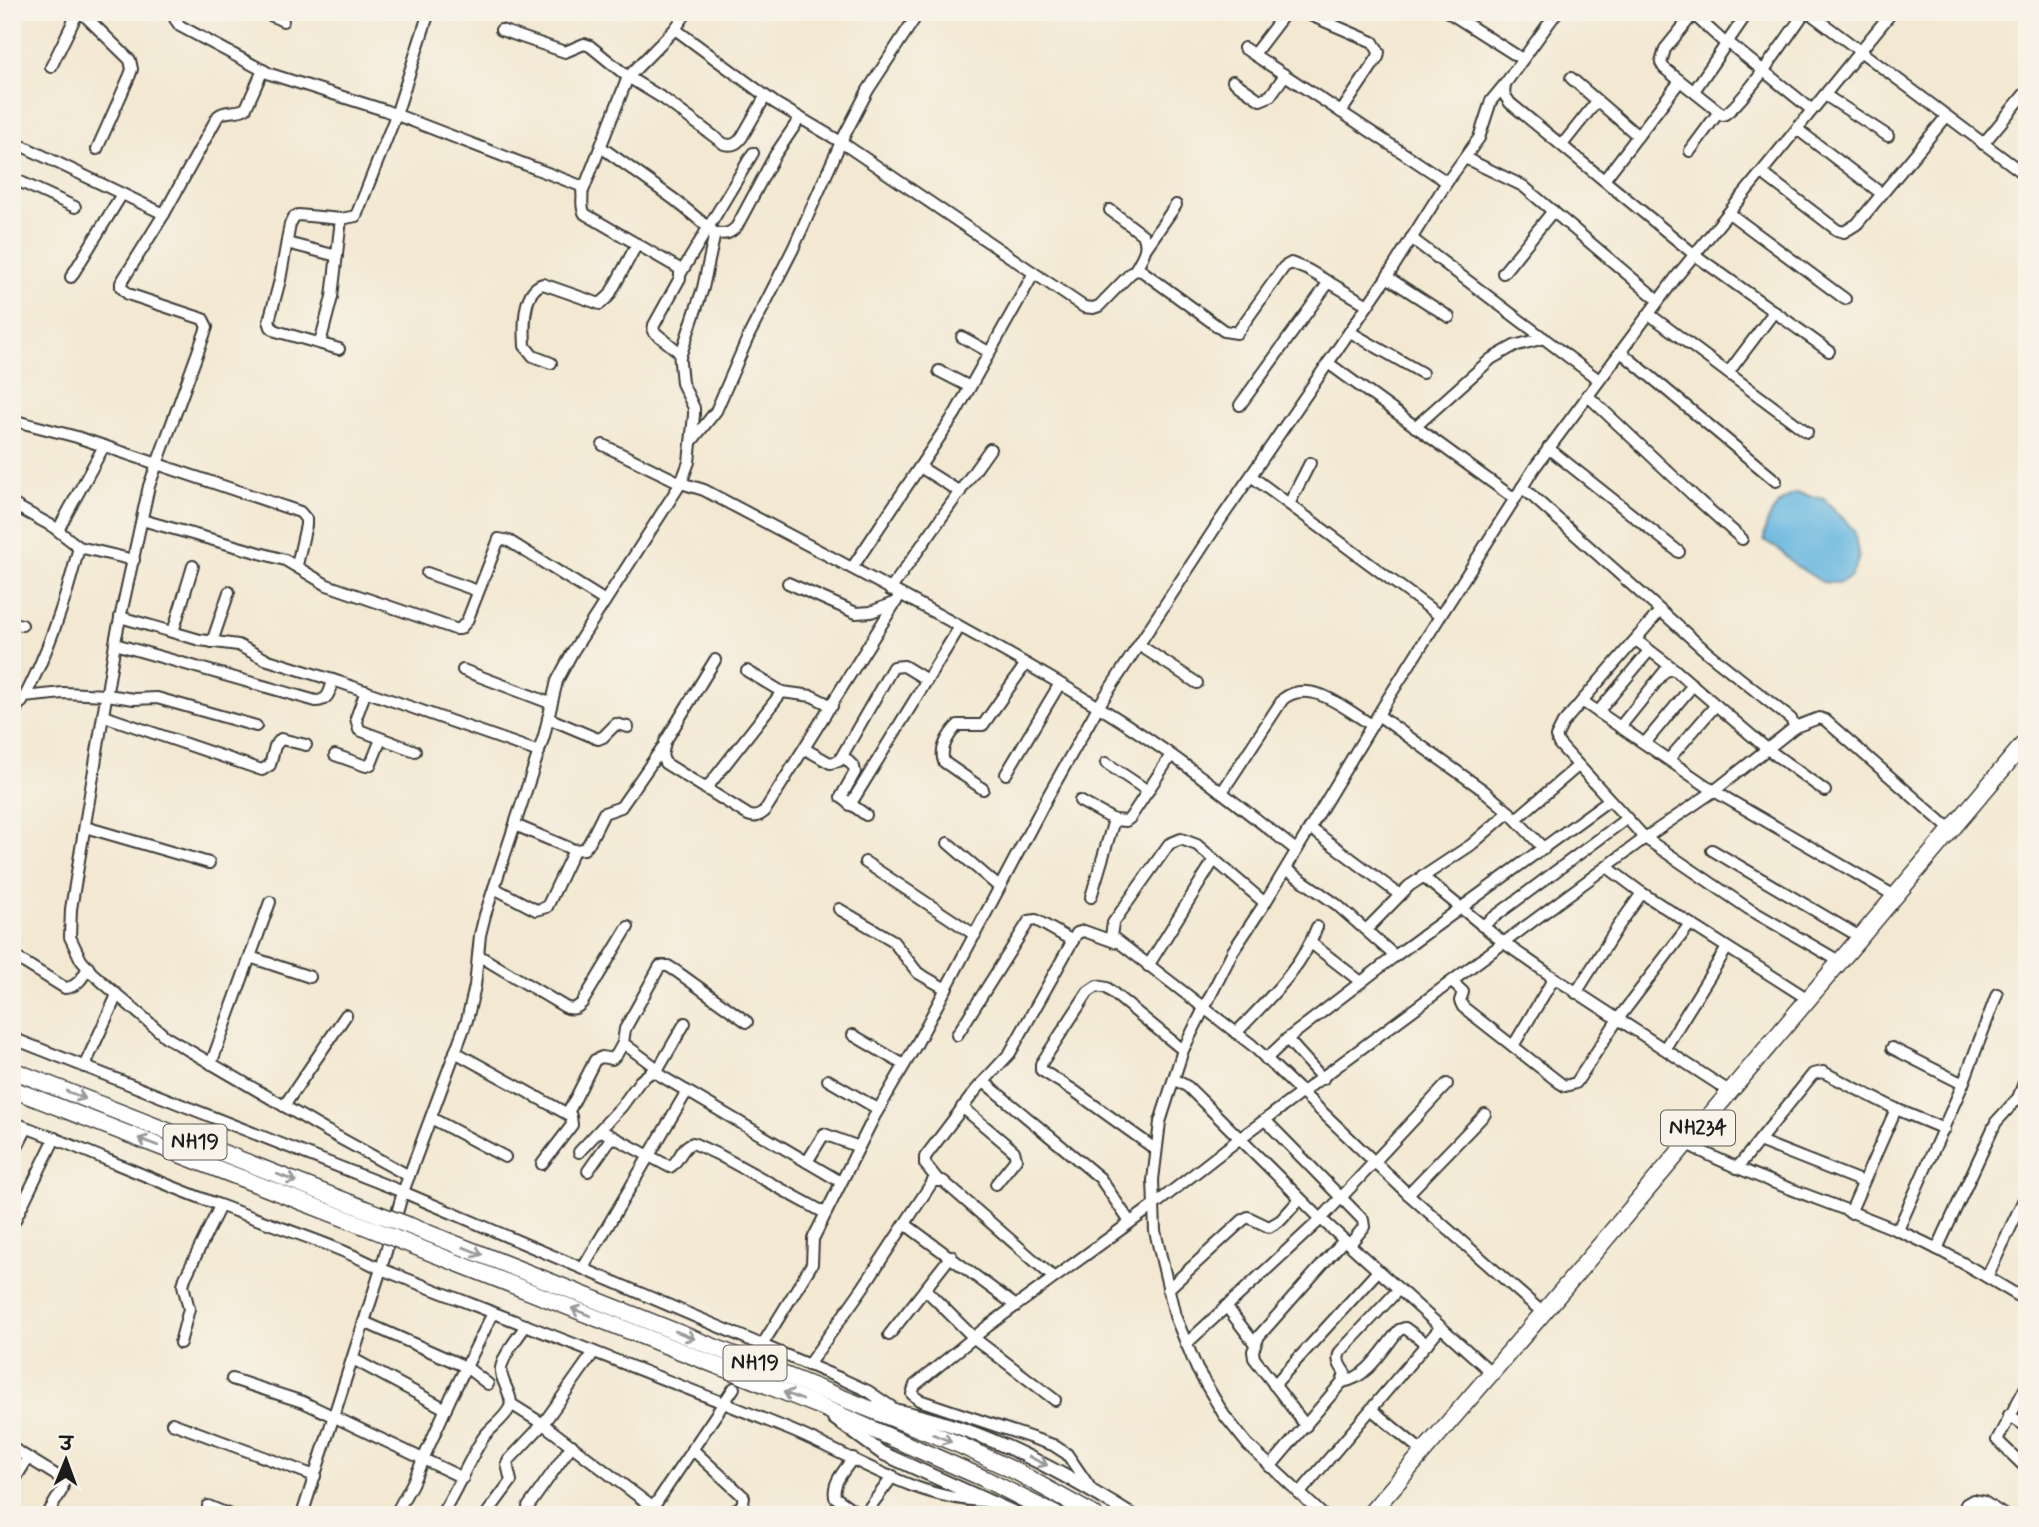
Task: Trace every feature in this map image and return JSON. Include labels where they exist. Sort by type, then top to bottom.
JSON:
[{"type":"highway","name":"NH234","points":[[1369,1515],[2027,740]]},
{"type":"highway","name":"NH19","points":[[12,1070],[817,1405],[984,1478],[1056,1515]]},
{"type":"highway","name":"NH19","points":[[12,1089],[375,1221]]},
{"type":"highway","name":"NH19","points":[[407,1234],[960,1445],[1006,1466],[1094,1515]]},
{"type":"main road","points":[[858,1404],[952,1424],[998,1441],[1091,1489],[1132,1515]]},
{"type":"main road","points":[[817,1405],[882,1453],[1010,1513]]},
{"type":"street","points":[[51,67],[80,12],[130,60],[130,75],[97,149]]},
{"type":"street","points":[[176,12],[176,22],[180,26],[263,70],[396,115],[576,184],[583,191]]},
{"type":"street","points":[[264,12],[283,21]]},
{"type":"street","points":[[339,349],[276,331],[271,327],[269,321],[287,243],[294,217],[298,215],[341,219],[355,216],[358,212],[396,115],[429,12]]},
{"type":"street","points":[[681,273],[677,266],[585,214],[581,205],[583,191],[628,77],[675,29],[687,12]]},
{"type":"street","points":[[692,441],[716,411],[841,142],[875,78],[919,12]]},
{"type":"street","points":[[1286,12],[1249,51],[1447,182]]},
{"type":"street","points":[[1303,12],[1373,42],[1377,47],[1378,57],[1340,111]]},
{"type":"street","points":[[1448,12],[1522,59]]},
{"type":"street","points":[[755,1355],[812,1264],[813,1238],[878,1109],[1098,707],[1484,129],[1486,112],[1491,101],[1557,12]]},
{"type":"street","points":[[1693,91],[1748,12]]},
{"type":"street","points":[[1812,110],[1762,71],[1730,44],[1726,44],[1694,13],[1661,58],[1664,68],[1718,113],[1727,113],[1762,71],[1806,12],[2027,176]]},
{"type":"street","points":[[1323,1515],[1248,1445],[1224,1415],[1203,1381],[1186,1344],[1168,1289],[1155,1231],[1155,1149],[1160,1122],[1183,1050],[1233,951],[1522,487],[1658,300],[1892,12]]},
{"type":"street","points":[[675,29],[765,97],[841,142],[1076,302],[1093,309],[1135,270],[1146,248],[1177,205]]},
{"type":"street","points":[[501,30],[565,52],[584,44],[724,144],[731,146],[738,143],[765,97]]},
{"type":"street","points":[[263,70],[246,108],[241,112],[222,113],[218,116],[121,287],[128,294],[203,319],[207,327],[156,464],[142,520],[115,644],[69,926],[74,948],[88,967],[175,1044],[410,1175]]},
{"type":"street","points":[[1233,81],[1260,100],[1269,96],[1285,75]]},
{"type":"street","points":[[1571,78],[1638,136]]},
{"type":"street","points":[[1604,180],[1680,81]]},
{"type":"street","points":[[1505,84],[1504,94],[1510,103],[1695,255],[1829,351]]},
{"type":"street","points":[[1983,144],[2027,91]]},
{"type":"street","points":[[1825,95],[1888,136]]},
{"type":"street","points":[[1562,145],[1597,101]]},
{"type":"street","points":[[1690,151],[1718,113]]},
{"type":"street","points":[[1762,173],[1844,232],[1857,224],[1946,117]]},
{"type":"street","points":[[601,147],[711,230],[732,233],[770,164],[800,118]]},
{"type":"street","points":[[1797,129],[1882,194]]},
{"type":"street","points":[[12,141],[164,214]]},
{"type":"street","points":[[738,143],[770,164]]},
{"type":"street","points":[[302,1515],[382,1269],[403,1192],[467,1020],[475,986],[480,935],[539,752],[550,703],[564,667],[681,483],[689,462],[694,408],[682,383],[680,357],[676,349],[653,331],[681,273],[711,230],[753,153]]},
{"type":"street","points":[[1465,158],[1516,181],[1658,300]]},
{"type":"street","points":[[12,178],[75,207]]},
{"type":"street","points":[[71,277],[122,194]]},
{"type":"street","points":[[1110,210],[1143,235],[1146,248]]},
{"type":"street","points":[[1503,273],[1553,211]]},
{"type":"street","points":[[1729,213],[1845,299]]},
{"type":"street","points":[[320,344],[332,297],[341,219]]},
{"type":"street","points":[[680,357],[703,288],[711,230]]},
{"type":"street","points":[[1411,238],[1599,380]]},
{"type":"street","points":[[287,243],[337,256]]},
{"type":"street","points":[[551,363],[533,356],[525,346],[528,299],[531,291],[543,285],[600,304],[608,296],[637,244]]},
{"type":"street","points":[[1135,270],[1152,276],[1224,331],[1231,333],[1237,333],[1243,327],[1284,267],[1291,263],[1368,305]]},
{"type":"street","points":[[852,568],[970,387],[1034,273]]},
{"type":"street","points":[[1387,277],[1449,317]]},
{"type":"street","points":[[1240,405],[1329,282]]},
{"type":"street","points":[[1728,373],[1774,313]]},
{"type":"street","points":[[1649,314],[1807,432]]},
{"type":"street","points":[[1350,332],[1422,373]]},
{"type":"street","points":[[962,337],[989,352]]},
{"type":"street","points":[[1415,426],[1491,359],[1514,346],[1545,338]]},
{"type":"street","points":[[1620,352],[1776,481]]},
{"type":"street","points":[[1328,363],[1515,499]]},
{"type":"street","points":[[939,371],[970,387]]},
{"type":"street","points":[[1587,395],[1742,539]]},
{"type":"street","points":[[12,420],[104,446],[304,514],[306,525],[297,565]]},
{"type":"street","points":[[603,445],[681,483],[704,490],[852,568],[896,596],[959,628],[1098,707],[1222,792],[1296,850]]},
{"type":"street","points":[[58,530],[104,446]]},
{"type":"street","points":[[662,748],[665,763],[706,789],[753,817],[765,812],[960,492],[990,449]]},
{"type":"street","points":[[1548,449],[1679,552]]},
{"type":"street","points":[[1289,504],[1310,463]]},
{"type":"street","points":[[920,467],[960,492]]},
{"type":"street","points":[[1251,476],[1440,616]]},
{"type":"street","points":[[1522,487],[1708,653],[1791,719],[1795,727]]},
{"type":"street","points":[[12,504],[58,530],[79,547],[134,560]]},
{"type":"street","points":[[142,520],[297,565],[327,584],[455,629],[464,626],[497,543],[504,538],[605,601]]},
{"type":"street","points":[[12,720],[65,600],[79,547]]},
{"type":"street","points":[[173,632],[193,566]]},
{"type":"street","points":[[427,573],[478,591]]},
{"type":"street","points":[[788,583],[856,613],[871,612],[896,596]]},
{"type":"street","points":[[212,642],[229,592]]},
{"type":"street","points":[[1660,611],[1563,723],[1556,737],[1559,744],[1644,838],[1749,909],[1839,961]]},
{"type":"street","points":[[120,617],[212,642],[239,645],[265,659],[366,691],[539,752]]},
{"type":"street","points":[[850,805],[959,628]]},
{"type":"street","points":[[1636,640],[1766,748],[1825,792]]},
{"type":"street","points":[[115,644],[316,701],[328,697],[333,680]]},
{"type":"street","points":[[1139,645],[1197,682]]},
{"type":"street","points":[[1598,712],[1650,651]]},
{"type":"street","points":[[515,825],[574,850],[584,849],[607,810],[621,807],[662,748],[716,660]]},
{"type":"street","points":[[983,789],[944,762],[943,748],[958,725],[983,725],[1025,665]]},
{"type":"street","points":[[806,748],[830,763],[843,757],[893,667],[904,666],[927,680]]},
{"type":"street","points":[[1620,727],[1665,671],[1674,669]]},
{"type":"street","points":[[463,670],[550,703]]},
{"type":"street","points":[[747,671],[782,692],[812,696],[832,706]]},
{"type":"street","points":[[1006,774],[1059,685]]},
{"type":"street","points":[[1645,743],[1693,685]]},
{"type":"street","points":[[1222,792],[1283,699],[1292,692],[1303,690],[1314,692],[1375,720],[1465,775],[1513,816],[1544,849]]},
{"type":"street","points":[[366,691],[356,718],[359,730],[415,751]]},
{"type":"street","points":[[706,789],[782,692]]},
{"type":"street","points":[[18,703],[63,693],[134,699],[158,698],[256,726]]},
{"type":"street","points":[[1582,701],[1714,790],[1895,896]]},
{"type":"street","points":[[1669,759],[1716,705]]},
{"type":"street","points":[[104,716],[262,770],[270,765],[275,746],[281,739],[306,745]]},
{"type":"street","points":[[548,718],[598,739],[616,724],[628,727]]},
{"type":"street","points":[[1091,1489],[1074,1462],[1053,1445],[914,1398],[912,1394],[915,1385],[1053,1278],[1644,838],[1714,790],[1795,727],[1811,719],[1825,720],[1951,830]]},
{"type":"street","points":[[335,755],[366,766],[373,760],[381,739]]},
{"type":"street","points":[[843,757],[854,767],[855,772],[841,797],[866,815]]},
{"type":"street","points":[[1080,801],[1114,820],[1126,821],[1170,757]]},
{"type":"street","points":[[1106,763],[1148,791]]},
{"type":"street","points":[[1367,929],[1422,876],[1513,816],[1578,765]]},
{"type":"street","points":[[1266,1059],[1287,1039],[1395,956],[1609,800]]},
{"type":"street","points":[[1482,926],[1626,819]]},
{"type":"street","points":[[1091,897],[1114,820]]},
{"type":"street","points":[[85,827],[209,863]]},
{"type":"street","points":[[1310,828],[1400,895]]},
{"type":"street","points":[[1265,903],[1188,840],[1181,839],[1170,844],[1113,923],[1111,936],[1266,1059],[1408,1194],[1543,1313]]},
{"type":"street","points":[[948,843],[999,887]]},
{"type":"street","points":[[494,888],[536,910],[541,910],[547,907],[574,850]]},
{"type":"street","points":[[1712,850],[1860,937]]},
{"type":"street","points":[[1147,966],[1214,860]]},
{"type":"street","points":[[864,862],[975,935]]},
{"type":"street","points":[[1607,867],[1642,893],[1808,999]]},
{"type":"street","points":[[1286,869],[1367,929],[1395,956]]},
{"type":"street","points":[[1422,876],[1482,926],[1553,978],[1729,1091]]},
{"type":"street","points":[[1576,993],[1642,893]]},
{"type":"street","points":[[211,1064],[270,902]]},
{"type":"street","points":[[839,909],[892,940],[918,973],[946,989]]},
{"type":"street","points":[[957,1035],[1029,921],[1036,920],[1073,941]]},
{"type":"street","points":[[1452,982],[1463,992],[1460,1001],[1463,1007],[1560,1083],[1570,1085],[1576,1083],[1618,1019],[1690,923]]},
{"type":"street","points":[[478,955],[565,1007],[577,1008],[628,927]]},
{"type":"street","points":[[1236,1033],[1290,975],[1311,943],[1317,927]]},
{"type":"street","points":[[1053,1278],[998,1228],[938,1180],[925,1164],[925,1157],[962,1107],[1010,1053],[1080,931],[1116,942]]},
{"type":"street","points":[[1311,943],[1361,982]]},
{"type":"street","points":[[1665,1048],[1727,948]]},
{"type":"street","points":[[12,955],[65,988],[79,982],[88,967]]},
{"type":"street","points":[[250,957],[310,977]]},
{"type":"street","points":[[568,1113],[595,1060],[615,1057],[623,1043],[625,1029],[658,968],[664,965],[676,971],[747,1022]]},
{"type":"street","points":[[1513,1046],[1553,978]]},
{"type":"street","points":[[1155,1149],[1073,1090],[1045,1074],[1041,1070],[1041,1064],[1088,992],[1097,986],[1107,988],[1183,1050]]},
{"type":"street","points":[[1898,1230],[1963,1084],[1997,994]]},
{"type":"street","points":[[84,1066],[117,995]]},
{"type":"street","points":[[284,1106],[346,1015]]},
{"type":"street","points":[[579,1153],[647,1074],[657,1071],[685,1023]]},
{"type":"street","points":[[853,1035],[904,1065]]},
{"type":"street","points":[[12,1038],[403,1192],[763,1344],[868,1391],[896,1410]]},
{"type":"street","points":[[1287,1039],[1323,1079]]},
{"type":"street","points":[[623,1043],[687,1091],[842,1182]]},
{"type":"street","points":[[1892,1048],[1963,1084]]},
{"type":"street","points":[[455,1052],[571,1116],[572,1125],[542,1164]]},
{"type":"street","points":[[1737,1168],[1817,1073],[1829,1075],[1896,1109],[1944,1129]]},
{"type":"street","points":[[1937,1249],[1996,1122],[2018,1097],[2027,1074]]},
{"type":"street","points":[[1174,1079],[1188,1087],[1321,1219],[1492,1373]]},
{"type":"street","points":[[828,1080],[878,1109]]},
{"type":"street","points":[[984,1082],[1100,1178],[1130,1222]]},
{"type":"street","points":[[1186,1344],[1321,1219],[1447,1084]]},
{"type":"street","points":[[583,1268],[687,1091]]},
{"type":"street","points":[[962,1107],[1014,1151],[1016,1159],[996,1184]]},
{"type":"street","points":[[1850,1213],[1896,1109]]},
{"type":"street","points":[[1408,1194],[1485,1114]]},
{"type":"street","points":[[431,1118],[505,1157]]},
{"type":"street","points":[[1266,1121],[1364,1223],[1362,1230],[1347,1242],[1255,1344],[1254,1358],[1306,1426]]},
{"type":"street","points":[[12,1122],[220,1206],[349,1252],[382,1269],[809,1437],[938,1495],[989,1501]]},
{"type":"street","points":[[12,1157],[27,1128]]},
{"type":"street","points":[[600,1130],[670,1167],[687,1145],[693,1143],[825,1213]]},
{"type":"street","points":[[807,1162],[824,1134],[859,1147]]},
{"type":"street","points":[[588,1171],[612,1137]]},
{"type":"street","points":[[12,1226],[55,1138]]},
{"type":"street","points":[[1759,1141],[1863,1182]]},
{"type":"street","points":[[1685,1143],[1737,1168],[1898,1230],[1937,1249],[2027,1301]]},
{"type":"street","points":[[808,1365],[862,1290],[930,1184],[938,1180]]},
{"type":"street","points":[[1987,1277],[2027,1193]]},
{"type":"street","points":[[1168,1289],[1243,1220],[1248,1217],[1269,1227],[1282,1220],[1300,1199]]},
{"type":"street","points":[[180,1343],[190,1309],[183,1285],[185,1278],[220,1206]]},
{"type":"street","points":[[905,1224],[1016,1306]]},
{"type":"street","points":[[889,1335],[951,1256]]},
{"type":"street","points":[[1274,1385],[1378,1271]]},
{"type":"street","points":[[925,1289],[974,1338],[1055,1400]]},
{"type":"street","points":[[1270,1467],[1342,1382],[1345,1373],[1338,1357],[1340,1352],[1399,1289]]},
{"type":"street","points":[[1226,1306],[1255,1344]]},
{"type":"street","points":[[409,1515],[396,1512],[493,1312]]},
{"type":"street","points":[[364,1322],[466,1367],[488,1384]]},
{"type":"street","points":[[526,1325],[500,1370],[511,1404],[543,1424],[655,1512],[692,1449],[734,1388]]},
{"type":"street","points":[[1342,1382],[1363,1373],[1399,1330],[1405,1328],[1427,1344]]},
{"type":"street","points":[[1299,1494],[1440,1328]]},
{"type":"street","points":[[486,1515],[511,1481],[506,1464],[543,1424],[594,1352]]},
{"type":"street","points":[[352,1359],[446,1409]]},
{"type":"street","points":[[232,1379],[289,1397],[334,1416],[463,1478]]},
{"type":"street","points":[[2027,1385],[1997,1440],[2027,1469]]},
{"type":"street","points":[[440,1515],[484,1437],[509,1410],[511,1404]]},
{"type":"street","points":[[1372,1410],[1423,1452]]},
{"type":"street","points":[[2009,1415],[2027,1427]]},
{"type":"street","points":[[172,1423],[315,1476]]},
{"type":"street","points":[[530,1515],[528,1507],[572,1446]]},
{"type":"street","points":[[12,1448],[64,1480],[62,1490],[47,1515]]},
{"type":"street","points":[[692,1449],[744,1497],[742,1505],[730,1515]]},
{"type":"street","points":[[12,1484],[28,1458]]},
{"type":"street","points":[[853,1458],[837,1481],[834,1493],[835,1497],[862,1515],[892,1476]]},
{"type":"street","points":[[1963,1515],[1966,1504],[1973,1500],[1984,1502],[2004,1515]]},
{"type":"street","points":[[208,1506],[230,1515]]},
{"type":"water","points":[[1796,493],[1824,499],[1854,530],[1859,558],[1851,577],[1839,583],[1822,582],[1764,540],[1769,518],[1777,506]]}]
